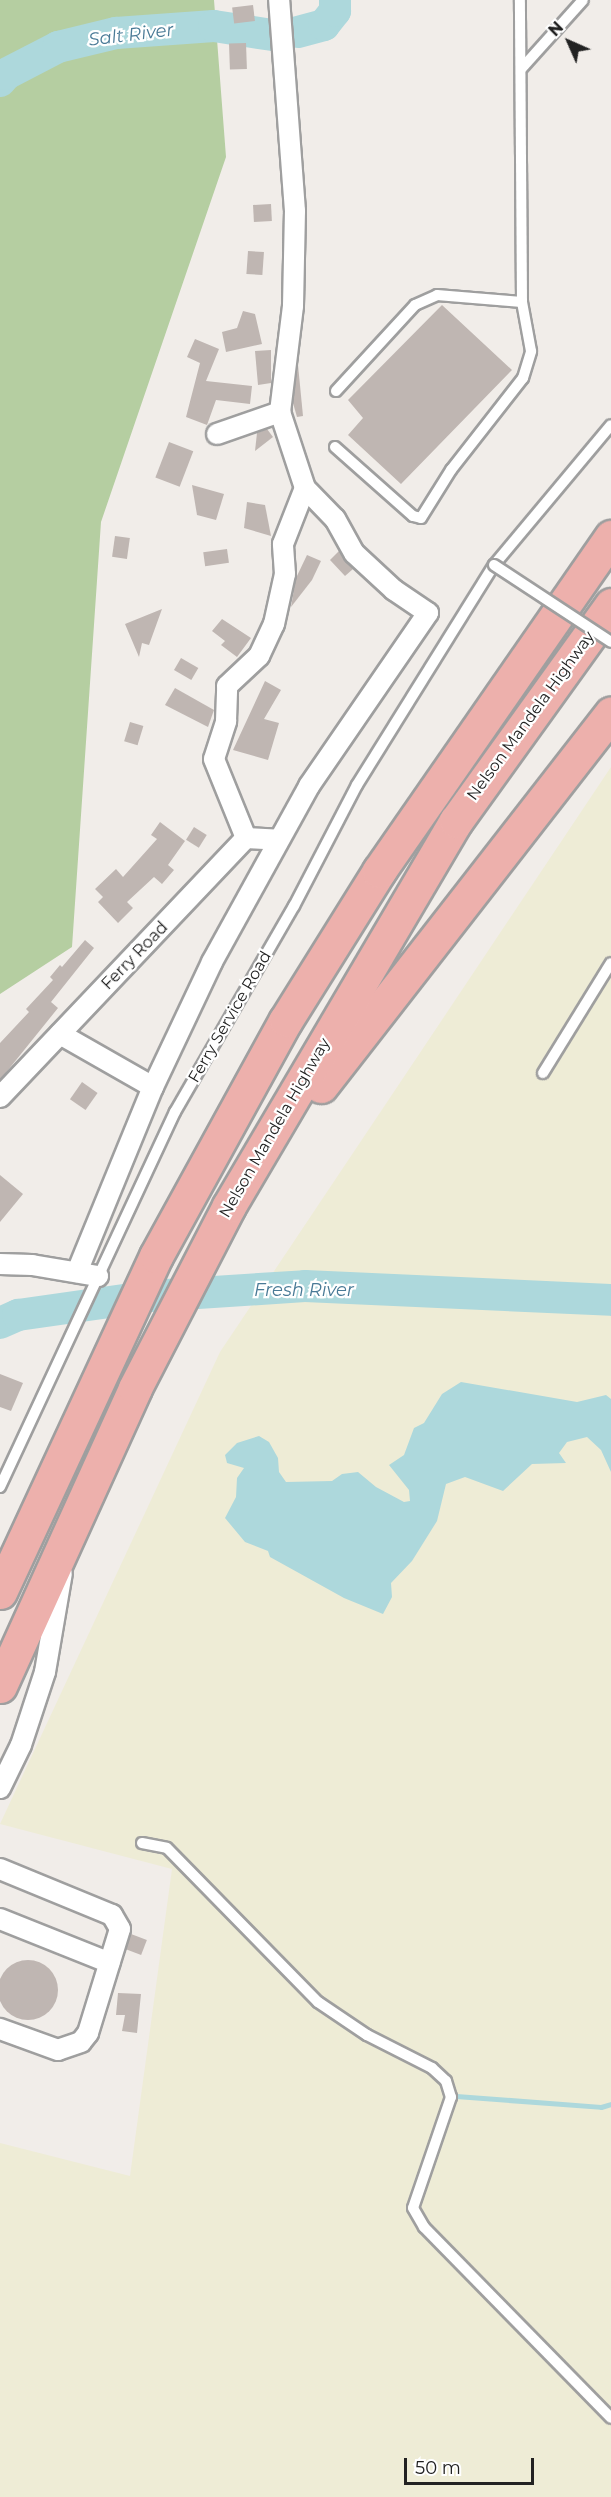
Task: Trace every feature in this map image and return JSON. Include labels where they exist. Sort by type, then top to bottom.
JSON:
[{"type":"highway","points":[[0,1592],[156,1256],[286,1020],[372,881],[611,537]]},
{"type":"highway","name":"Nelson Mandela Highway","points":[[0,1686],[135,1388],[229,1206],[456,821],[611,605]]},
{"type":"highway","points":[[229,1206],[342,1056],[413,972],[611,713]]},
{"type":"street","points":[[77,1272],[153,1087],[213,962],[309,786],[428,613],[394,590],[354,553],[335,519],[305,488],[280,412],[292,306],[295,211],[279,0]]},
{"type":"street","points":[[217,434],[280,412]]},
{"type":"street","points":[[279,840],[246,838],[214,759],[226,721],[227,686],[260,656],[274,624],[285,574],[283,544],[305,488]]},
{"type":"street","name":"Ferry Road","points":[[0,1097],[246,838]]},
{"type":"street","points":[[60,1034],[153,1087]]},
{"type":"street","points":[[0,1264],[98,1276]]},
{"type":"street","points":[[0,1788],[21,1745],[45,1672],[68,1535]]},
{"type":"street","points":[[0,2029],[58,2050],[73,2048],[88,2033],[120,1929],[112,1915],[2,1875]]},
{"type":"street","points":[[0,1919],[110,1963]]},
{"type":"lane","points":[[335,447],[413,516],[422,518],[451,470],[523,378],[531,351],[522,302],[520,0]]},
{"type":"lane","points":[[522,68],[584,0]]},
{"type":"lane","points":[[336,391],[415,305],[430,298],[450,295],[522,302]]},
{"type":"lane","name":"Ferry Service Road","points":[[0,1487],[58,1359],[176,1112],[288,916],[357,784],[494,565],[611,425]]},
{"type":"lane","points":[[494,565],[611,642]]},
{"type":"lane","points":[[543,1073],[611,963]]},
{"type":"lane","points":[[142,1843],[167,1848],[318,2002],[367,2035],[432,2068],[446,2081],[451,2097],[414,2208],[424,2227],[611,2418]]},
{"type":"shaded area","points":[[611,767],[611,2497],[0,2497],[0,2143],[130,2176],[172,1869],[0,1824],[220,1352]]},
{"type":"green space","points":[[0,0],[214,0],[226,157],[101,522],[72,947],[0,994]]},
{"type":"water","points":[[461,1382],[577,1402],[606,1395],[611,1399],[611,1472],[601,1450],[587,1437],[567,1442],[559,1453],[566,1463],[532,1464],[503,1491],[465,1477],[446,1484],[437,1521],[412,1561],[391,1583],[392,1597],[383,1614],[344,1598],[270,1557],[268,1551],[245,1542],[225,1518],[236,1497],[237,1478],[244,1468],[227,1463],[225,1455],[237,1443],[259,1436],[269,1442],[278,1458],[279,1472],[286,1482],[332,1481],[342,1474],[358,1472],[376,1487],[404,1502],[410,1501],[409,1490],[389,1465],[404,1455],[414,1428],[424,1423],[442,1394]]},
{"type":"building","points":[[253,5],[255,21],[234,23],[232,8]]},
{"type":"building","points":[[246,43],[247,69],[230,70],[229,44]]},
{"type":"building","points":[[271,204],[272,221],[254,222],[253,205]]},
{"type":"building","points":[[248,251],[264,252],[262,275],[246,274]]},
{"type":"building","points":[[442,305],[512,370],[401,484],[348,435],[363,418],[348,400]]},
{"type":"building","points":[[243,311],[255,314],[262,344],[226,352],[222,332],[237,328]]},
{"type":"building","points":[[195,339],[219,349],[206,381],[252,386],[250,404],[216,400],[207,425],[186,417],[200,363],[187,357]]},
{"type":"building","points":[[271,350],[271,383],[258,385],[255,351]]},
{"type":"building","points":[[298,365],[303,416],[297,417],[293,403]]},
{"type":"building","points":[[267,429],[273,437],[255,451],[257,433]]},
{"type":"building","points":[[169,442],[193,451],[180,487],[155,477]]},
{"type":"building","points":[[192,485],[224,494],[216,520],[197,515]]},
{"type":"building","points":[[247,502],[265,505],[271,536],[244,528]]},
{"type":"building","points":[[115,536],[130,538],[127,559],[112,557]]},
{"type":"building","points":[[227,549],[229,563],[205,566],[203,552]]},
{"type":"building","points":[[339,551],[353,569],[345,576],[330,560]]},
{"type":"building","points":[[307,555],[321,561],[312,580],[291,607],[296,578]]},
{"type":"building","points":[[162,609],[149,645],[142,643],[139,657],[125,624]]},
{"type":"building","points":[[222,619],[251,638],[237,657],[221,645],[225,641],[212,631]]},
{"type":"building","points":[[181,658],[198,668],[191,680],[174,670]]},
{"type":"building","points":[[265,681],[281,690],[264,719],[279,723],[268,760],[233,750]]},
{"type":"building","points":[[175,688],[214,710],[208,727],[165,705]]},
{"type":"building","points":[[130,722],[143,726],[138,745],[124,741]]},
{"type":"building","points":[[160,822],[185,841],[168,865],[174,870],[162,884],[154,877],[127,902],[133,908],[118,923],[98,902],[103,897],[95,889],[116,869],[123,877],[157,839],[151,835]]},
{"type":"building","points":[[194,827],[207,835],[199,848],[186,840]]},
{"type":"building","points":[[85,940],[94,948],[51,1002],[58,1008],[0,1080],[0,1043],[29,1012],[26,1009],[53,980],[50,977],[60,965],[62,967]]},
{"type":"building","points":[[82,1082],[98,1093],[86,1110],[70,1099]]},
{"type":"building","points":[[0,1175],[23,1194],[0,1222]]},
{"type":"building","points":[[0,1374],[23,1383],[11,1411],[0,1407]]},
{"type":"building","points":[[131,1934],[147,1940],[141,1955],[125,1949]]},
{"type":"building","points":[[28,1960],[49,1969],[58,1990],[49,2011],[28,2020],[7,2011],[-2,1990],[7,1969]]},
{"type":"building","points":[[118,1993],[141,1994],[137,2033],[122,2031],[125,2015],[116,2015]]},
{"type":"waterway","name":"Salt River","points":[[298,32],[324,25],[335,11],[335,0]]},
{"type":"waterway","name":"Salt River","points":[[0,81],[6,74],[58,47],[116,33],[214,26],[272,35]]},
{"type":"waterway","name":"Fresh River","points":[[0,1323],[18,1315],[152,1296],[305,1286],[611,1300]]},
{"type":"waterway","points":[[456,2096],[601,2107],[611,2104]]}]
